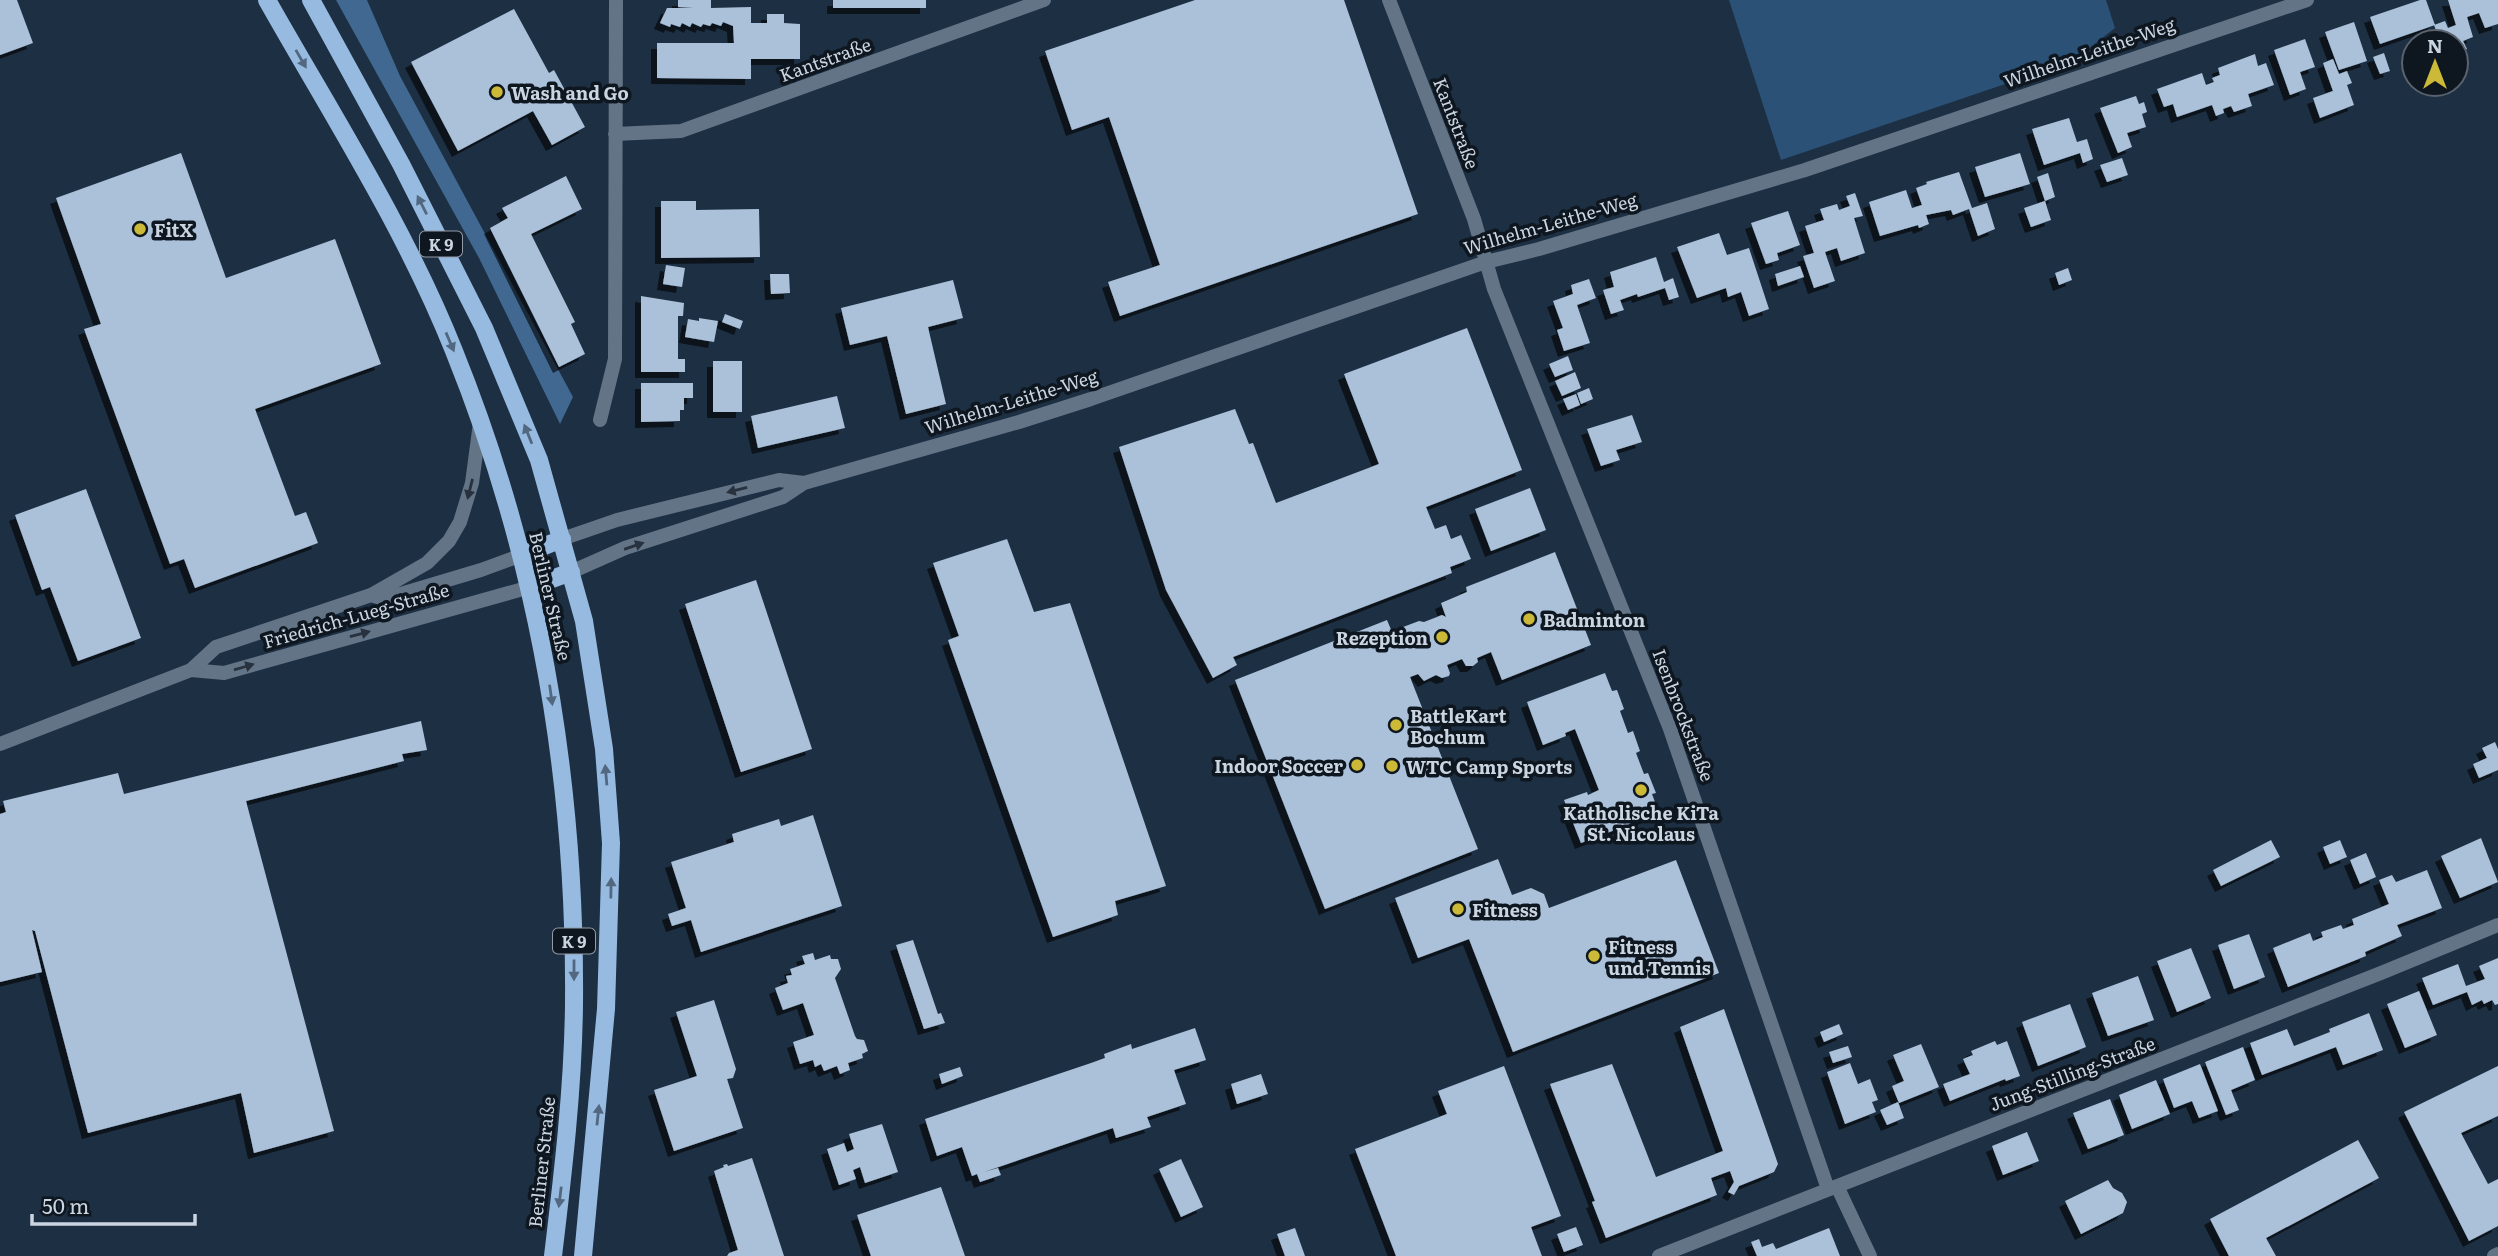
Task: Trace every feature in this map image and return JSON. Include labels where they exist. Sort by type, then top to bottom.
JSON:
[{"type":"main road","name":"Berliner Straße","points":[[267,0],[378,193],[423,280],[454,349],[493,456],[530,587],[549,680],[563,775],[574,945],[574,1009],[563,1179],[552,1256]]},
{"type":"main road","name":"Berliner Straße","points":[[311,0],[401,164],[484,328],[538,460],[584,621],[604,749],[611,843],[606,1009],[583,1256]]},
{"type":"main road","name":"Wilhelm-Leithe-Weg","points":[[522,555],[562,539]]},
{"type":"main road","name":"Wilhelm-Leithe-Weg","points":[[530,587],[570,572]]},
{"type":"street","points":[[600,420],[615,359],[616,0]]},
{"type":"street","name":"Kantstraße","points":[[615,134],[681,131],[1044,0]]},
{"type":"street","name":"Kantstraße","points":[[1389,0],[1474,219],[1486,262]]},
{"type":"street","name":"Wilhelm-Leithe-Weg","points":[[570,572],[625,548],[783,497],[803,483],[1006,426],[1091,399],[1486,262],[1539,249],[1805,170],[2307,0]]},
{"type":"street","name":"Isenbrockstraße","points":[[1486,262],[1494,289],[1670,729],[1832,1187],[1870,1256]]},
{"type":"street","name":"Friedrich-Lueg-Straße","points":[[0,744],[191,670],[216,647],[371,595],[427,563],[449,541],[460,522],[472,483],[480,421]]},
{"type":"street","name":"Wilhelm-Leithe-Weg","points":[[562,539],[617,520],[779,480],[803,483]]},
{"type":"street","name":"Friedrich-Lueg-Straße","points":[[371,595],[384,599],[522,555]]},
{"type":"street","name":"Friedrich-Lueg-Straße","points":[[191,670],[224,673],[530,587]]},
{"type":"street","name":"Jung-Stilling-Straße","points":[[1659,1256],[2381,974],[2498,925]]},
{"type":"shaded area","points":[[336,0],[367,0],[400,76],[573,397],[560,424],[479,258]]},
{"type":"shaded area","points":[[1729,0],[2106,0],[2115,28],[2073,61],[1781,160]]},
{"type":"building","points":[[0,0],[17,0],[33,43],[0,55]]},
{"type":"building","points":[[678,0],[711,0],[711,8],[751,7],[751,23],[767,23],[767,14],[784,14],[784,23],[800,24],[800,59],[751,59],[751,79],[657,78],[657,43],[734,43],[733,26],[723,22],[721,26],[712,23],[710,26],[703,24],[701,27],[692,23],[690,27],[682,23],[680,27],[671,24],[670,27],[660,23],[667,8],[694,8],[678,7]]},
{"type":"building","points":[[833,0],[926,0],[926,8],[833,8]]},
{"type":"building","points":[[1195,0],[1344,0],[1418,214],[1120,316],[1108,282],[1160,265],[1109,117],[1072,130],[1045,51]]},
{"type":"building","points":[[2426,0],[2435,25],[2426,28],[2400,28],[2400,37],[2380,44],[2370,17]]},
{"type":"building","points":[[2448,0],[2498,0],[2498,24],[2485,28],[2479,13],[2467,17],[2473,37],[2470,38],[2470,28],[2448,28],[2456,25]]},
{"type":"building","name":"Wash and Go","points":[[514,9],[549,73],[554,70],[585,127],[552,145],[533,111],[458,151],[411,62]]},
{"type":"building","points":[[2445,21],[2448,28],[2435,28],[2434,25]]},
{"type":"building","points":[[2354,22],[2367,61],[2339,70],[2325,32]]},
{"type":"building","points":[[2305,39],[2315,67],[2300,72],[2306,89],[2290,95],[2274,50]]},
{"type":"building","points":[[2384,53],[2390,71],[2380,74],[2373,57]]},
{"type":"building","points":[[2255,54],[2258,66],[2266,63],[2274,85],[2248,94],[2252,106],[2234,112],[2231,106],[2216,116],[2212,105],[2177,117],[2173,104],[2164,107],[2157,89],[2202,73],[2206,85],[2214,82],[2212,78],[2220,75],[2218,68]]},
{"type":"building","points":[[2333,59],[2339,74],[2347,71],[2352,83],[2347,85],[2354,105],[2320,118],[2313,98],[2333,91],[2323,63]]},
{"type":"building","points":[[2136,96],[2139,104],[2144,102],[2147,112],[2142,114],[2146,127],[2127,133],[2132,147],[2118,153],[2100,108]]},
{"type":"building","points":[[2069,118],[2077,142],[2087,139],[2093,159],[2083,163],[2080,153],[2044,165],[2032,129]]},
{"type":"building","points":[[181,153],[226,278],[335,239],[381,364],[255,409],[295,516],[306,512],[318,543],[195,588],[184,559],[170,564],[84,329],[101,324],[56,198]]},
{"type":"building","points":[[2020,153],[2030,184],[1985,197],[1975,167]]},
{"type":"building","points":[[2122,158],[2128,175],[2107,182],[2100,165]]},
{"type":"building","points":[[1959,172],[1972,208],[1987,203],[1995,229],[1978,236],[1969,209],[1953,215],[1951,210],[1926,215],[1929,224],[1919,228],[1918,225],[1880,236],[1869,202],[1906,190],[1912,208],[1922,205],[1916,188],[1927,184],[1926,182]]},
{"type":"building","points":[[2048,173],[2055,197],[2045,201],[2037,177]]},
{"type":"building","points":[[566,176],[582,209],[531,234],[575,322],[571,324],[585,354],[559,367],[490,228],[508,218],[502,208]]},
{"type":"building","points":[[1855,193],[1863,216],[1854,218],[1865,253],[1841,261],[1837,248],[1825,252],[1835,281],[1814,288],[1803,256],[1814,253],[1805,226],[1824,220],[1820,209],[1837,204],[1839,210],[1850,206],[1846,196]]},
{"type":"building","points":[[661,201],[696,201],[696,210],[759,209],[760,257],[661,258]]},
{"type":"building","points":[[2045,201],[2051,220],[2031,227],[2024,208]]},
{"type":"building","points":[[1788,211],[1800,245],[1777,253],[1779,260],[1766,264],[1751,223]]},
{"type":"building","points":[[1719,233],[1727,255],[1749,248],[1769,309],[1749,316],[1741,292],[1728,297],[1726,288],[1697,298],[1677,247]]},
{"type":"building","points":[[1656,257],[1664,282],[1673,278],[1679,297],[1669,300],[1665,288],[1638,297],[1637,294],[1620,300],[1624,310],[1611,314],[1603,290],[1614,287],[1610,272]]},
{"type":"building","points":[[666,265],[685,268],[682,287],[663,284]]},
{"type":"building","points":[[1800,266],[1804,277],[1778,286],[1775,274]]},
{"type":"building","points":[[2068,268],[2072,280],[2059,285],[2055,273]]},
{"type":"building","points":[[770,274],[789,274],[790,293],[771,294]]},
{"type":"building","points":[[1589,279],[1596,298],[1577,305],[1590,343],[1564,351],[1557,330],[1563,328],[1553,301],[1573,294],[1571,285]]},
{"type":"building","points":[[953,280],[963,318],[928,327],[946,404],[906,414],[887,336],[850,345],[841,308]]},
{"type":"building","points":[[641,296],[684,303],[683,316],[678,316],[678,359],[685,359],[685,372],[641,372]]},
{"type":"building","points":[[725,314],[743,321],[740,329],[722,322]]},
{"type":"building","points":[[699,318],[718,321],[714,342],[685,337],[688,319],[699,321]]},
{"type":"building","points":[[1467,328],[1522,470],[1426,507],[1435,529],[1446,525],[1451,539],[1461,535],[1471,559],[1450,567],[1452,573],[1233,657],[1237,665],[1213,678],[1166,590],[1119,447],[1235,409],[1249,444],[1253,443],[1276,503],[1379,464],[1344,374]]},
{"type":"building","points":[[1568,356],[1573,370],[1555,377],[1549,364]]},
{"type":"building","points":[[713,361],[742,361],[742,412],[713,412]]},
{"type":"building","points":[[1575,372],[1581,388],[1562,396],[1555,381]]},
{"type":"building","points":[[641,383],[693,383],[693,398],[684,398],[680,421],[641,422]]},
{"type":"building","points":[[1589,388],[1593,399],[1581,404],[1577,393]]},
{"type":"building","points":[[1576,394],[1580,405],[1568,410],[1563,399]]},
{"type":"building","points":[[837,396],[845,428],[758,448],[751,416]]},
{"type":"building","points":[[1632,415],[1642,442],[1616,450],[1620,460],[1601,466],[1587,429]]},
{"type":"building","points":[[1530,488],[1546,530],[1491,551],[1475,509]]},
{"type":"building","points":[[86,489],[141,638],[78,661],[50,587],[42,590],[15,515]]},
{"type":"building","points":[[1007,539],[1034,612],[1070,603],[1166,886],[1115,901],[1118,915],[1053,937],[948,640],[959,636],[933,563]]},
{"type":"building","name":"Indoor Soccer","points":[[1555,552],[1591,645],[1502,680],[1491,652],[1477,658],[1478,662],[1473,666],[1466,666],[1462,659],[1447,665],[1449,676],[1442,678],[1436,675],[1424,681],[1418,674],[1410,677],[1478,849],[1325,909],[1235,680],[1387,620],[1395,639],[1403,636],[1403,627],[1442,615],[1446,617],[1441,603],[1467,592],[1466,587]]},
{"type":"building","points":[[756,580],[812,749],[741,772],[685,604]]},
{"type":"building","points":[[1605,673],[1612,691],[1617,690],[1624,709],[1620,711],[1628,733],[1633,731],[1640,751],[1636,753],[1644,774],[1648,773],[1656,793],[1652,794],[1659,813],[1581,843],[1564,800],[1599,790],[1575,729],[1565,733],[1566,736],[1543,745],[1527,702]]},
{"type":"building","points":[[421,721],[427,750],[402,754],[404,761],[246,801],[334,1131],[254,1153],[241,1093],[88,1133],[35,931],[32,930],[42,972],[0,982],[0,814],[6,812],[3,801],[118,773],[124,794]]},
{"type":"building","points":[[2495,742],[2498,749],[2498,770],[2479,778],[2473,764],[2487,758],[2482,748]]},
{"type":"building","points":[[813,815],[842,906],[701,952],[691,920],[672,926],[668,914],[686,908],[671,862],[734,842],[732,834],[779,819],[781,826]]},
{"type":"building","points":[[2481,838],[2498,882],[2460,898],[2441,856]]},
{"type":"building","points":[[2271,840],[2280,857],[2221,886],[2213,870]]},
{"type":"building","points":[[2340,840],[2347,857],[2330,864],[2323,847]]},
{"type":"building","points":[[2366,853],[2376,877],[2360,884],[2350,860]]},
{"type":"building","name":"Fitness und Tennis","points":[[1498,859],[1512,895],[1531,888],[1544,894],[1549,908],[1676,860],[1719,973],[1513,1052],[1469,939],[1418,958],[1395,898]]},
{"type":"building","points":[[2427,870],[2442,908],[2397,925],[2402,936],[2365,952],[2366,956],[2288,987],[2273,948],[2310,933],[2313,941],[2323,937],[2321,932],[2341,925],[2343,929],[2354,925],[2352,919],[2389,904],[2379,880],[2392,875],[2396,882]]},
{"type":"building","points":[[2249,934],[2265,977],[2234,989],[2218,945]]},
{"type":"building","points":[[913,940],[938,1014],[941,1013],[945,1023],[924,1029],[896,945]]},
{"type":"building","points":[[2191,948],[2211,998],[2177,1012],[2157,961]]},
{"type":"building","points":[[813,953],[815,960],[830,955],[831,959],[838,959],[841,969],[835,978],[855,1036],[864,1040],[868,1051],[862,1054],[863,1058],[848,1063],[850,1070],[840,1074],[837,1066],[824,1071],[821,1064],[815,1067],[813,1060],[800,1064],[793,1042],[814,1035],[803,1003],[783,1010],[775,988],[788,983],[786,976],[792,975],[790,969],[805,964],[802,956]]},
{"type":"building","points":[[2498,958],[2498,1004],[2495,1005],[2492,1000],[2484,1004],[2482,1000],[2472,1005],[2467,992],[2433,1005],[2422,978],[2458,964],[2466,986],[2485,979],[2479,966]]},
{"type":"building","points":[[2138,976],[2154,1020],[2108,1036],[2092,993]]},
{"type":"building","points":[[2419,991],[2437,1035],[2405,1048],[2387,1004]]},
{"type":"building","points":[[714,1000],[736,1069],[733,1078],[727,1079],[743,1128],[674,1151],[654,1090],[697,1076],[676,1012]]},
{"type":"building","points":[[2070,1004],[2086,1047],[2038,1066],[2022,1022]]},
{"type":"building","points":[[1724,1009],[1778,1164],[1774,1172],[1739,1186],[1734,1195],[1728,1192],[1734,1182],[1730,1171],[1711,1178],[1717,1195],[1606,1238],[1592,1202],[1595,1201],[1550,1084],[1612,1064],[1656,1177],[1723,1151],[1680,1027]]},
{"type":"building","points":[[2369,1013],[2383,1050],[2343,1065],[2336,1047],[2262,1075],[2250,1043],[2287,1029],[2294,1046]]},
{"type":"building","points":[[1839,1024],[1843,1034],[1824,1042],[1820,1032]]},
{"type":"building","points":[[1195,1028],[1206,1060],[1174,1070],[1186,1104],[1147,1117],[1151,1127],[1116,1138],[1113,1128],[984,1172],[998,1168],[1001,1175],[980,1182],[977,1174],[972,1176],[962,1147],[937,1156],[925,1119],[1105,1058],[1104,1054],[1131,1044],[1132,1049]]},
{"type":"building","points":[[1995,1041],[1997,1045],[2007,1041],[2020,1076],[2006,1081],[2005,1079],[1950,1101],[1943,1084],[1970,1074],[1963,1059],[1973,1055],[1971,1051]]},
{"type":"building","points":[[1921,1044],[1939,1087],[1899,1103],[1892,1086],[1904,1081],[1893,1055]]},
{"type":"building","points":[[1848,1046],[1852,1057],[1833,1063],[1829,1052]]},
{"type":"building","points":[[2243,1047],[2255,1080],[2231,1090],[2239,1110],[2226,1115],[2205,1062]]},
{"type":"building","points":[[1850,1063],[1858,1084],[1870,1079],[1878,1100],[1872,1102],[1876,1112],[1845,1124],[1827,1072]]},
{"type":"building","points":[[2200,1064],[2218,1111],[2199,1118],[2192,1101],[2174,1108],[2163,1079]]},
{"type":"building","points":[[1504,1066],[1561,1216],[1531,1227],[1542,1256],[1396,1256],[1355,1149],[1447,1114],[1438,1091]]},
{"type":"building","points":[[2498,1066],[2498,1116],[2461,1133],[2488,1184],[2498,1179],[2498,1226],[2469,1241],[2404,1112]]},
{"type":"building","points":[[960,1067],[963,1076],[942,1084],[939,1074]]},
{"type":"building","points":[[1261,1074],[1268,1094],[1237,1104],[1231,1084]]},
{"type":"building","points":[[2156,1080],[2170,1114],[2132,1129],[2119,1095]]},
{"type":"building","points":[[2110,1099],[2124,1135],[2088,1149],[2073,1113]]},
{"type":"building","points":[[1898,1102],[1904,1118],[1887,1125],[1880,1110]]},
{"type":"building","points":[[882,1124],[898,1172],[865,1183],[860,1167],[853,1170],[856,1179],[839,1185],[827,1149],[844,1143],[847,1152],[854,1149],[849,1134]]},
{"type":"building","points":[[2027,1132],[2039,1161],[2003,1175],[1992,1146]]},
{"type":"building","points":[[2358,1140],[2379,1178],[2266,1238],[2276,1256],[2229,1256],[2210,1219]]},
{"type":"building","points":[[752,1158],[784,1256],[727,1256],[738,1250],[714,1171],[724,1167],[723,1165],[728,1166]]},
{"type":"building","points":[[1181,1159],[1203,1207],[1181,1217],[1159,1169]]},
{"type":"building","points":[[2108,1180],[2127,1202],[2123,1213],[2081,1234],[2065,1201]]},
{"type":"building","points":[[941,1187],[965,1256],[871,1256],[857,1215]]},
{"type":"building","points":[[1576,1227],[1583,1245],[1564,1252],[1557,1234]]},
{"type":"building","points":[[1295,1228],[1305,1256],[1285,1256],[1277,1234]]},
{"type":"building","points":[[1829,1228],[1840,1256],[1757,1256],[1751,1242],[1759,1239],[1762,1247],[1773,1243],[1776,1249]]},
{"type":"place","name":"Wash and Go","points":[[497,92]]},
{"type":"place","name":"FitX","points":[[140,229]]},
{"type":"place","name":"Badminton","points":[[1529,619]]},
{"type":"place","name":"Rezeption","points":[[1442,637]]},
{"type":"place","name":"BattleKart Bochum","points":[[1396,725]]},
{"type":"place","name":"Indoor Soccer","points":[[1357,765]]},
{"type":"place","name":"WTC Camp Sports","points":[[1392,766]]},
{"type":"place","name":"Katholische KiTa St. Nicolaus","points":[[1641,790]]},
{"type":"place","name":"Fitness","points":[[1458,909]]},
{"type":"place","name":"Fitness und Tennis","points":[[1594,956]]}]
